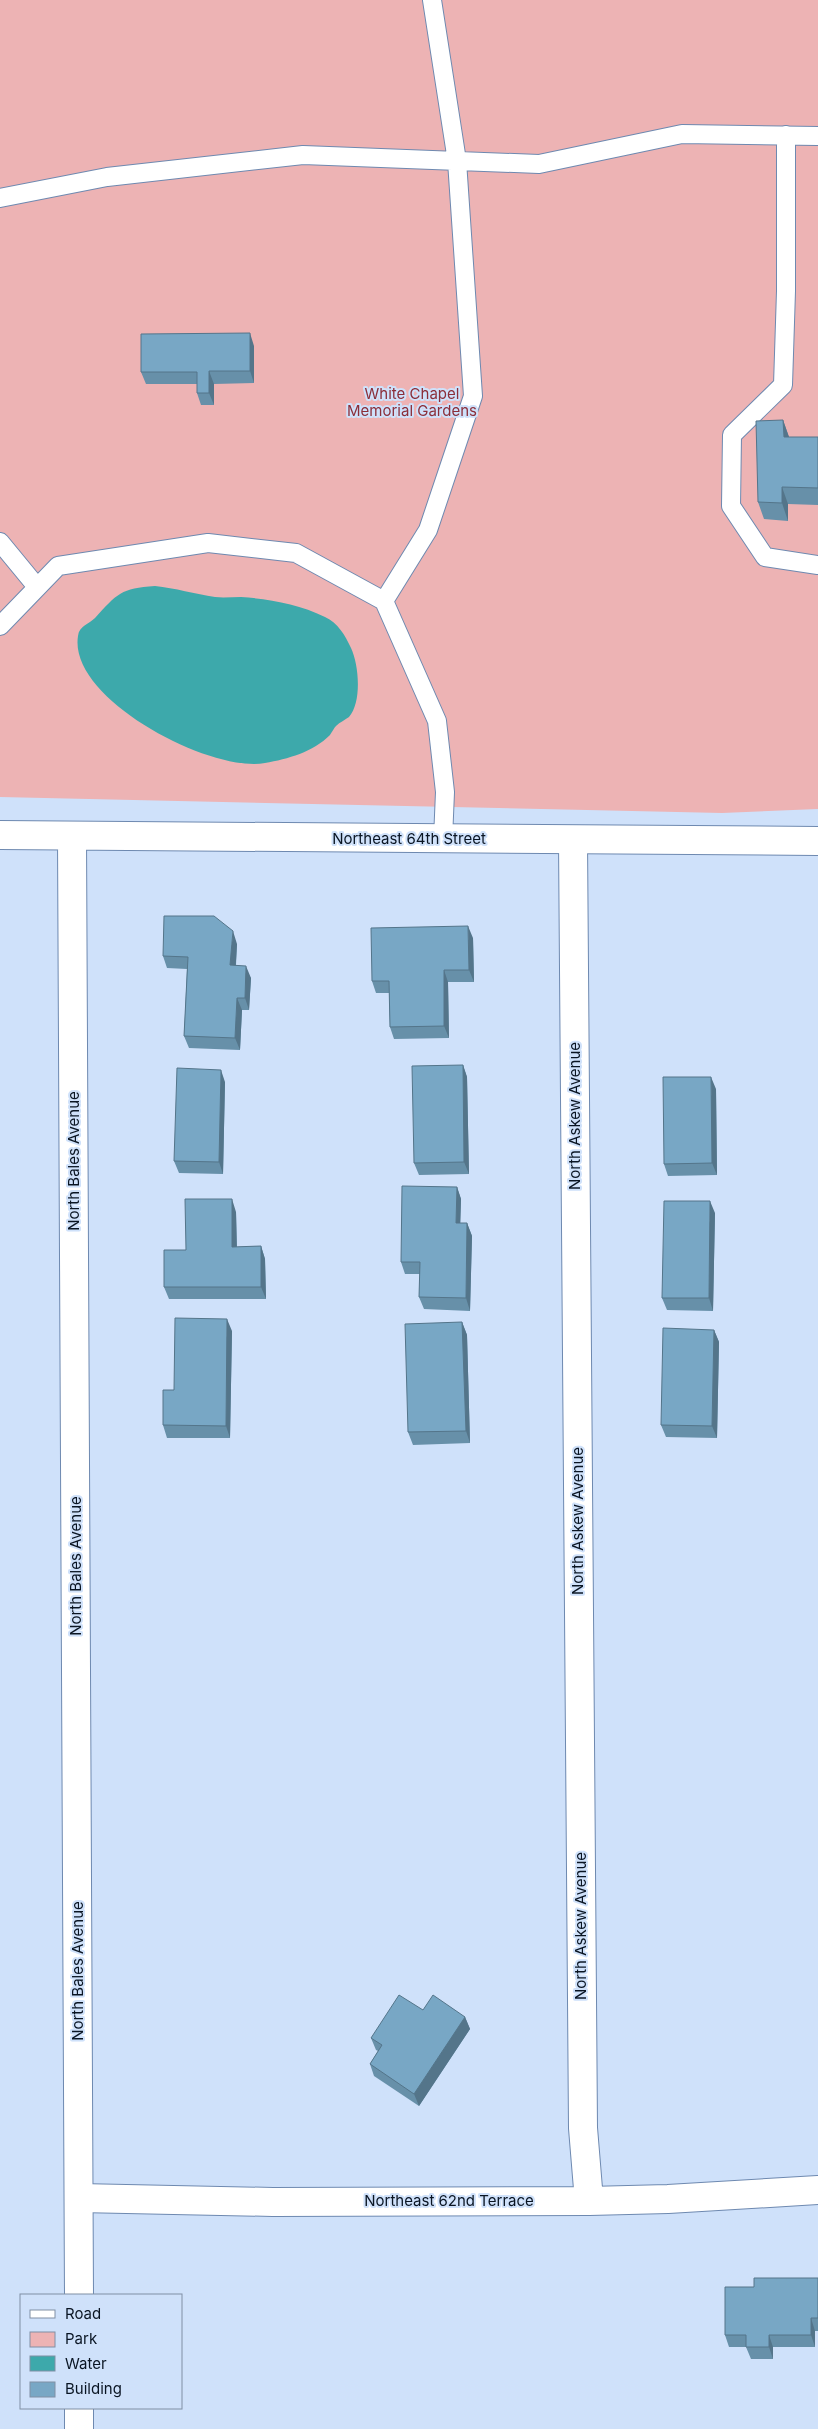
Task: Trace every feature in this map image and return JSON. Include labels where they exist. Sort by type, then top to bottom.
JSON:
[{"type":"street","name":"Northeast 64th Street","points":[[0,835],[818,841]]},
{"type":"street","name":"North Bales Avenue","points":[[72,836],[79,2294]]},
{"type":"street","name":"North Askew Avenue","points":[[573,840],[583,2128],[589,2201]]},
{"type":"street","name":"Northeast 62nd Terrace","points":[[79,2198],[273,2202],[589,2201],[668,2199],[818,2190]]},
{"type":"street","points":[[79,2409],[79,2429]]},
{"type":"lane","points":[[384,601],[428,530],[473,396],[456,161],[432,0]]},
{"type":"lane","points":[[0,198],[107,177],[303,155],[539,164],[682,134],[818,136]]},
{"type":"lane","points":[[786,136],[786,290],[782,385],[732,435],[731,506],[765,557],[818,565]]},
{"type":"lane","points":[[0,542],[37,587]]},
{"type":"lane","points":[[0,626],[58,566],[208,543],[296,553],[384,601],[437,721],[445,792],[443,839]]},
{"type":"green space","name":"White Chapel Memorial Gardens","points":[[0,0],[818,0],[818,809],[722,813],[0,797]]},
{"type":"water","points":[[155,586],[215,597],[241,597],[294,605],[315,612],[330,620],[341,630],[351,648],[356,664],[358,683],[356,702],[349,717],[334,728],[330,735],[316,746],[291,757],[265,763],[241,763],[212,756],[179,744],[148,727],[119,707],[95,684],[81,660],[78,636],[82,627],[95,618],[120,594],[134,588]]},
{"type":"building","points":[[250,333],[250,371],[209,371],[209,393],[197,393],[197,372],[141,372],[141,334]]},
{"type":"building","points":[[783,420],[784,437],[818,437],[818,488],[782,487],[782,503],[758,502],[756,421]]},
{"type":"building","points":[[164,916],[214,916],[233,931],[230,965],[246,966],[245,998],[237,998],[235,1038],[184,1036],[188,957],[163,956]]},
{"type":"building","points":[[468,926],[469,970],[444,970],[444,1026],[390,1027],[389,981],[372,981],[371,928]]},
{"type":"building","points":[[463,1065],[464,1162],[414,1163],[412,1066]]},
{"type":"building","points":[[177,1068],[221,1070],[219,1162],[174,1161]]},
{"type":"building","points":[[663,1077],[711,1077],[712,1163],[664,1164]]},
{"type":"building","points":[[402,1186],[457,1187],[456,1223],[467,1223],[466,1298],[419,1297],[420,1262],[401,1262]]},
{"type":"building","points":[[185,1199],[232,1199],[232,1247],[261,1246],[261,1287],[164,1287],[164,1250],[186,1250]]},
{"type":"building","points":[[664,1201],[710,1201],[709,1298],[662,1298]]},
{"type":"building","points":[[175,1318],[227,1319],[226,1426],[163,1425],[163,1390],[174,1390]]},
{"type":"building","points":[[462,1322],[466,1431],[408,1432],[405,1324]]},
{"type":"building","points":[[663,1328],[714,1330],[712,1426],[661,1425]]},
{"type":"building","points":[[399,1995],[423,2010],[433,1995],[465,2017],[414,2094],[370,2064],[382,2045],[371,2038]]},
{"type":"building","points":[[754,2278],[818,2278],[818,2318],[811,2318],[811,2335],[769,2335],[769,2347],[746,2347],[746,2335],[725,2335],[725,2287],[754,2287]]}]
